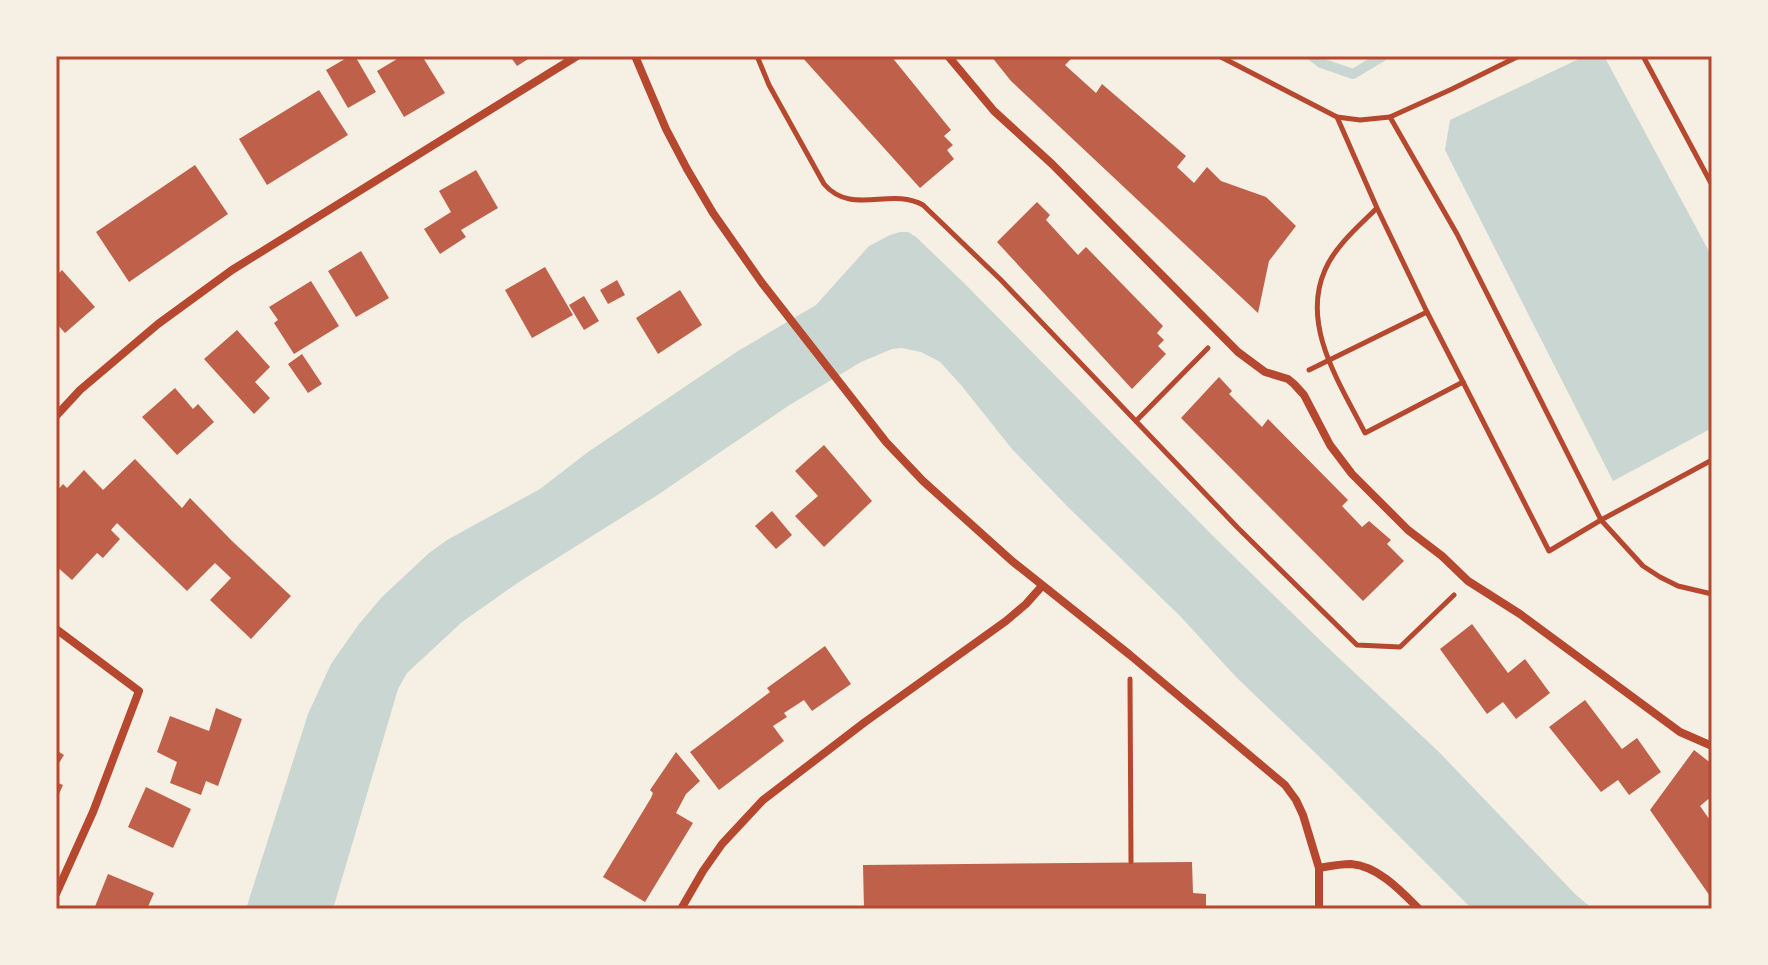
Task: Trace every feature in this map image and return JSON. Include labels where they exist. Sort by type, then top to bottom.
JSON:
[{"type":"street","points":[[56,416],[80,390],[158,324],[232,270],[577,56]]},
{"type":"street","points":[[635,56],[687,169],[739,251],[886,442],[923,481],[1042,586],[1285,785],[1303,815],[1319,868],[1319,909]]},
{"type":"street","points":[[948,56],[994,111],[1063,175],[1221,335],[1256,367],[1288,379],[1304,395],[1330,445],[1352,474],[1408,530],[1468,581],[1520,614],[1680,732],[1712,746]]},
{"type":"street","points":[[681,909],[722,844],[763,800],[865,722],[999,627],[1042,586]]},
{"type":"street","points":[[56,629],[139,691],[93,812],[56,894]]},
{"type":"street","points":[[1319,868],[1351,864],[1369,869],[1401,891],[1419,909]]},
{"type":"path","points":[[757,56],[769,85],[831,193],[854,200],[908,198],[923,205],[1031,311],[1238,528],[1357,645],[1400,647],[1468,581]]},
{"type":"path","points":[[1219,56],[1337,117],[1360,120],[1390,117],[1519,56]]},
{"type":"path","points":[[1643,56],[1712,185]]},
{"type":"path","points":[[1337,117],[1427,312],[1549,551],[1712,460]]},
{"type":"path","points":[[1390,117],[1457,234],[1601,520],[1643,566],[1678,586],[1712,594]]},
{"type":"path","points":[[1377,208],[1341,246],[1324,270],[1317,311],[1329,361],[1365,433],[1463,382]]},
{"type":"path","points":[[1288,379],[1427,312]]},
{"type":"path","points":[[1136,421],[1221,335]]},
{"type":"path","points":[[1130,655],[1131,862]]},
{"type":"shaded area","points":[[1585,56],[1604,56],[1712,257],[1712,428],[1613,481],[1445,150],[1450,120]]},
{"type":"shaded area","points":[[900,232],[916,237],[964,283],[1214,537],[1439,752],[1593,909],[1472,909],[1068,507],[1012,449],[940,362],[921,352],[902,348],[861,362],[788,406],[462,622],[407,673],[398,689],[333,909],[246,909],[308,714],[331,664],[382,597],[447,540],[540,489],[588,452],[738,351],[816,305],[869,246]]},
{"type":"building","points":[[355,56],[376,92],[348,108],[326,70]]},
{"type":"building","points":[[402,56],[422,56],[445,93],[404,117],[377,71]]},
{"type":"building","points":[[510,56],[533,56],[517,66]]},
{"type":"building","points":[[801,56],[891,56],[951,130],[944,136],[953,145],[947,150],[954,159],[920,188]]},
{"type":"building","points":[[991,56],[1074,56],[1065,65],[1096,93],[1102,84],[1186,156],[1177,167],[1194,183],[1207,167],[1221,181],[1266,197],[1296,226],[1269,261],[1258,313],[1011,81]]},
{"type":"building","points":[[319,90],[348,135],[267,185],[239,139]]},
{"type":"building","points":[[195,165],[228,214],[129,282],[96,232]]},
{"type":"building","points":[[476,170],[498,208],[461,230],[466,237],[440,254],[424,229],[451,212],[439,191]]},
{"type":"building","points":[[1037,202],[1050,215],[1046,220],[1078,255],[1086,247],[1163,326],[1157,333],[1164,340],[1158,346],[1166,354],[1132,389],[997,242]]},
{"type":"building","points":[[361,251],[389,298],[356,317],[328,271]]},
{"type":"building","points":[[545,267],[573,315],[532,338],[505,290]]},
{"type":"building","points":[[62,270],[95,307],[65,333],[56,323],[56,276]]},
{"type":"building","points":[[617,280],[625,295],[608,304],[600,290]]},
{"type":"building","points":[[311,281],[339,326],[294,354],[274,323],[278,320],[269,307]]},
{"type":"building","points":[[680,290],[702,325],[658,354],[636,318]]},
{"type":"building","points":[[584,296],[599,321],[584,330],[569,305]]},
{"type":"building","points":[[237,330],[270,367],[255,382],[270,398],[254,414],[204,359]]},
{"type":"building","points":[[302,354],[322,384],[308,393],[288,364]]},
{"type":"building","points":[[1219,377],[1232,391],[1229,394],[1262,427],[1268,419],[1348,500],[1342,506],[1362,527],[1369,521],[1391,540],[1387,544],[1404,561],[1363,601],[1181,418]]},
{"type":"building","points":[[175,388],[193,409],[198,404],[214,422],[177,455],[142,417]]},
{"type":"building","points":[[824,445],[872,501],[824,547],[795,516],[818,496],[795,471]]},
{"type":"building","points":[[135,459],[182,508],[190,498],[291,596],[251,639],[210,600],[231,578],[215,563],[187,591],[117,523],[111,530],[120,539],[103,558],[97,553],[72,580],[56,566],[56,492],[63,484],[67,488],[84,470],[103,490]]},
{"type":"building","points":[[772,511],[792,535],[776,549],[755,526]]},
{"type":"building","points":[[1472,624],[1508,673],[1525,659],[1550,693],[1516,719],[1503,702],[1487,714],[1440,649]]},
{"type":"building","points":[[825,646],[851,684],[812,711],[804,700],[784,713],[787,717],[773,726],[784,741],[719,790],[690,752],[770,692],[767,688]]},
{"type":"building","points":[[1585,700],[1622,749],[1637,738],[1661,772],[1629,795],[1618,780],[1601,792],[1549,727]]},
{"type":"building","points":[[216,708],[242,719],[218,786],[206,781],[201,795],[170,783],[177,762],[157,752],[170,716],[209,731]]},
{"type":"building","points":[[56,750],[64,755],[56,768]]},
{"type":"building","points":[[1694,750],[1712,764],[1712,796],[1700,806],[1712,823],[1712,899],[1650,810]]},
{"type":"building","points":[[676,752],[700,781],[686,794],[676,813],[693,823],[645,902],[603,877],[651,798],[653,793],[650,790]]},
{"type":"building","points":[[56,782],[63,785],[56,801]]},
{"type":"building","points":[[146,787],[191,809],[173,848],[128,827]]},
{"type":"building","points":[[1192,862],[1193,893],[1206,894],[1206,909],[864,909],[863,865]]},
{"type":"building","points":[[108,874],[154,893],[147,909],[94,909]]},
{"type":"waterway","points":[[1312,56],[1321,63],[1353,74],[1383,56]]}]
